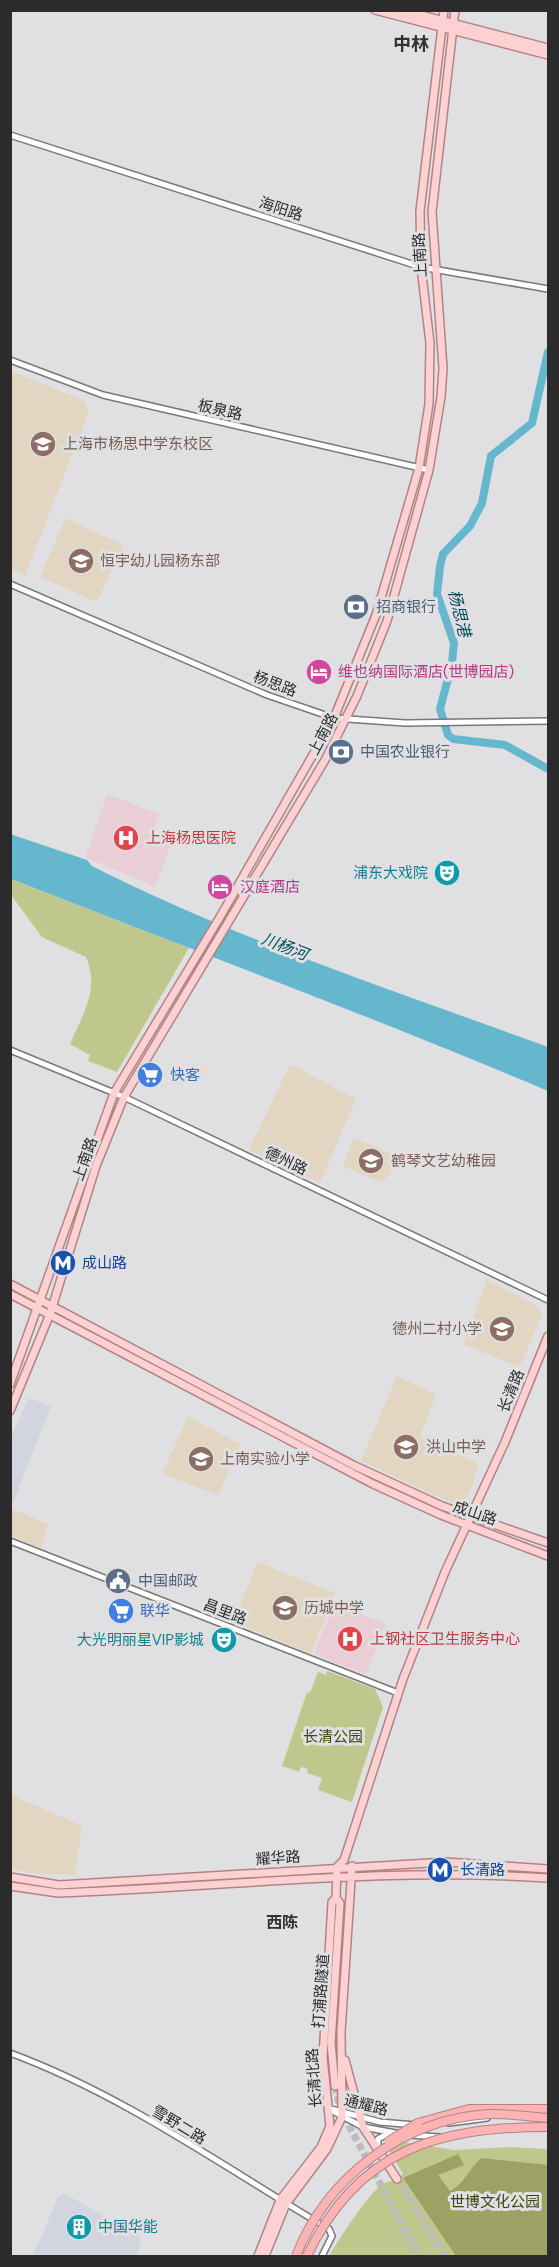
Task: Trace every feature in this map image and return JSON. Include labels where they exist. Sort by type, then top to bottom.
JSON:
[{"type":"highway","points":[[296,2256],[313,2222],[337,2189],[372,2157],[412,2133],[456,2119],[490,2114],[549,2113]]},
{"type":"highway","points":[[307,2256],[319,2232],[339,2204],[361,2181],[393,2158],[459,2132],[487,2128],[549,2128]]},
{"type":"main road","points":[[375,10],[442,24],[549,55]]},
{"type":"main road","points":[[402,10],[442,24]]},
{"type":"main road","name":"上南路","points":[[10,1384],[114,1093],[156,1020],[199,953],[334,718],[376,615],[419,468],[429,404],[431,370],[421,267],[420,212],[444,10]]},
{"type":"main road","name":"上南路","points":[[10,1411],[50,1314],[96,1166],[124,1097],[161,1032],[231,922],[346,719],[383,631],[429,470],[439,416],[443,368],[434,270],[432,212],[455,10]]},
{"type":"main road","points":[[453,27],[549,48]]},
{"type":"main road","name":"成山路","points":[[10,1284],[353,1465],[426,1499],[549,1543]]},
{"type":"main road","name":"成山路","points":[[10,1294],[362,1478],[466,1525],[546,1555]]},
{"type":"main road","name":"长清路","points":[[337,1867],[344,1860],[398,1693],[466,1525],[505,1442],[549,1336]]},
{"type":"main road","points":[[344,1860],[352,1866],[351,1878]]},
{"type":"main road","name":"耀华路","points":[[10,1877],[43,1884],[91,1884],[352,1866],[446,1862],[549,1869]]},
{"type":"main road","points":[[337,1867],[337,1879]]},
{"type":"main road","name":"耀华路","points":[[10,1886],[58,1893],[476,1874],[549,1878]]},
{"type":"main road","name":"长清北路","points":[[265,2256],[283,2202],[327,2149],[342,2114],[341,2032],[351,1878]]},
{"type":"main road","name":"长清北路","points":[[258,2256],[283,2202],[321,2147],[330,2126],[323,2057],[332,1902],[336,1898],[337,1879]]},
{"type":"main road","name":"打浦路隧道","points":[[335,2086],[331,2043],[340,1903],[336,1898]]},
{"type":"main road","points":[[343,2049],[363,2127],[397,2179]]},
{"type":"street","name":"海阳路","points":[[10,135],[421,267],[549,289]]},
{"type":"street","name":"板泉路","points":[[10,360],[103,395],[429,470]]},
{"type":"street","name":"杨思路","points":[[10,584],[267,695],[334,718],[430,723],[549,721]]},
{"type":"street","name":"德州路","points":[[10,1050],[124,1097],[549,1300]]},
{"type":"street","name":"昌里路","points":[[10,1541],[398,1693]]},
{"type":"street","name":"雪野二路","points":[[10,2053],[48,2067],[102,2093],[329,2229],[332,2236],[322,2256]]},
{"type":"street","name":"通耀路","points":[[329,2109],[360,2119],[423,2125],[509,2115],[549,2113]]},
{"type":"street","name":"通耀路","points":[[342,2114],[363,2127],[391,2133],[437,2137],[501,2130],[549,2128]]},
{"type":"street","points":[[378,2149],[378,2139],[383,2134],[391,2133]]},
{"type":"shaded area","name":"上海市杨思中学东校区","points":[[14,372],[83,400],[89,411],[25,576],[11,569],[10,384]]},
{"type":"shaded area","name":"恒宇幼儿园杨东部","points":[[66,518],[123,545],[97,602],[40,577]]},
{"type":"shaded area","name":"上海杨思医院","points":[[107,794],[159,814],[151,835],[172,842],[155,887],[85,857]]},
{"type":"shaded area","points":[[290,1064],[356,1099],[320,1183],[249,1150]]},
{"type":"shaded area","name":"鹤琴文艺幼稚园","points":[[354,1138],[400,1157],[394,1170],[381,1182],[343,1166]]},
{"type":"shaded area","name":"德州二村小学","points":[[487,1280],[536,1305],[542,1314],[522,1362],[517,1366],[463,1344]]},
{"type":"shaded area","name":"洪山中学","points":[[397,1376],[436,1395],[420,1436],[478,1464],[472,1487],[464,1502],[456,1505],[361,1461]]},
{"type":"shaded area","points":[[29,1398],[51,1406],[11,1508],[11,1437]]},
{"type":"shaded area","name":"上南实验小学","points":[[188,1417],[240,1444],[218,1495],[162,1474]]},
{"type":"shaded area","points":[[11,1509],[49,1524],[41,1548],[11,1536]]},
{"type":"shaded area","name":"历城中学","points":[[257,1562],[335,1593],[311,1654],[234,1622]]},
{"type":"shaded area","name":"上钢社区卫生服务中心","points":[[335,1602],[386,1624],[366,1675],[314,1654]]},
{"type":"shaded area","points":[[11,1795],[82,1826],[75,1875],[37,1874],[11,1869]]},
{"type":"shaded area","points":[[64,2193],[139,2237],[141,2244],[136,2256],[33,2256],[58,2197]]},
{"type":"green space","points":[[10,879],[189,948],[117,1072],[88,1061],[90,1055],[70,1044],[91,991],[90,969],[86,957],[42,937],[11,895]]},
{"type":"green space","name":"长清公园","points":[[327,1671],[375,1689],[383,1707],[352,1802],[318,1790],[322,1778],[307,1773],[308,1769],[301,1767],[299,1772],[282,1766],[307,1692],[310,1693],[318,1672],[326,1675]]},
{"type":"green space","name":"世博文化公园","points":[[386,2139],[454,2150],[508,2147],[548,2149],[548,2256],[329,2256],[354,2217],[377,2189],[403,2174],[385,2143]]},
{"type":"green space","points":[[458,2154],[464,2165],[438,2175],[450,2191],[481,2158],[548,2165],[548,2256],[456,2256],[403,2178]]},
{"type":"water","points":[[10,834],[87,860],[92,866],[147,893],[260,941],[548,1047],[548,1091],[348,1009],[11,879]]},
{"type":"waterway","name":"杨思港","points":[[548,352],[532,423],[491,456],[482,503],[470,526],[443,554],[437,594],[454,643],[452,663],[440,709],[448,735],[453,739],[505,745],[548,769]]},
{"type":"tunnel","points":[[335,2086],[340,2109],[419,2256]]},
{"type":"tunnel","points":[[397,2179],[445,2256]]},
{"type":"place","name":"上海市杨思中学东校区","points":[[43,444]]},
{"type":"place","name":"恒宇幼儿园杨东部","points":[[81,561]]},
{"type":"place","name":"招商银行","points":[[356,607]]},
{"type":"place","name":"维也纳国际酒店(世博园店)","points":[[319,672]]},
{"type":"place","name":"中国农业银行","points":[[341,752]]},
{"type":"place","name":"上海杨思医院","points":[[126,838]]},
{"type":"place","name":"浦东大戏院","points":[[447,873]]},
{"type":"place","name":"汉庭酒店","points":[[220,887]]},
{"type":"place","name":"快客","points":[[150,1075]]},
{"type":"place","name":"鹤琴文艺幼稚园","points":[[371,1161]]},
{"type":"place","name":"成山路","points":[[63,1263]]},
{"type":"place","name":"德州二村小学","points":[[502,1329]]},
{"type":"place","name":"洪山中学","points":[[406,1447]]},
{"type":"place","name":"上南实验小学","points":[[201,1459]]},
{"type":"place","name":"中国邮政","points":[[118,1581]]},
{"type":"place","name":"历城中学","points":[[285,1608]]},
{"type":"place","name":"联华","points":[[121,1611]]},
{"type":"place","name":"上钢社区卫生服务中心","points":[[350,1639]]},
{"type":"place","name":"大光明丽星VIP影城","points":[[224,1640]]},
{"type":"place","name":"长清路","points":[[440,1870]]},
{"type":"place","name":"中国华能","points":[[79,2227]]},
{"type":"district","name":"中林","points":[[411,44]]},
{"type":"district","name":"西陈","points":[[282,1922]]},
{"type":"water label","name":"川杨河","points":[[285,946]]}]
